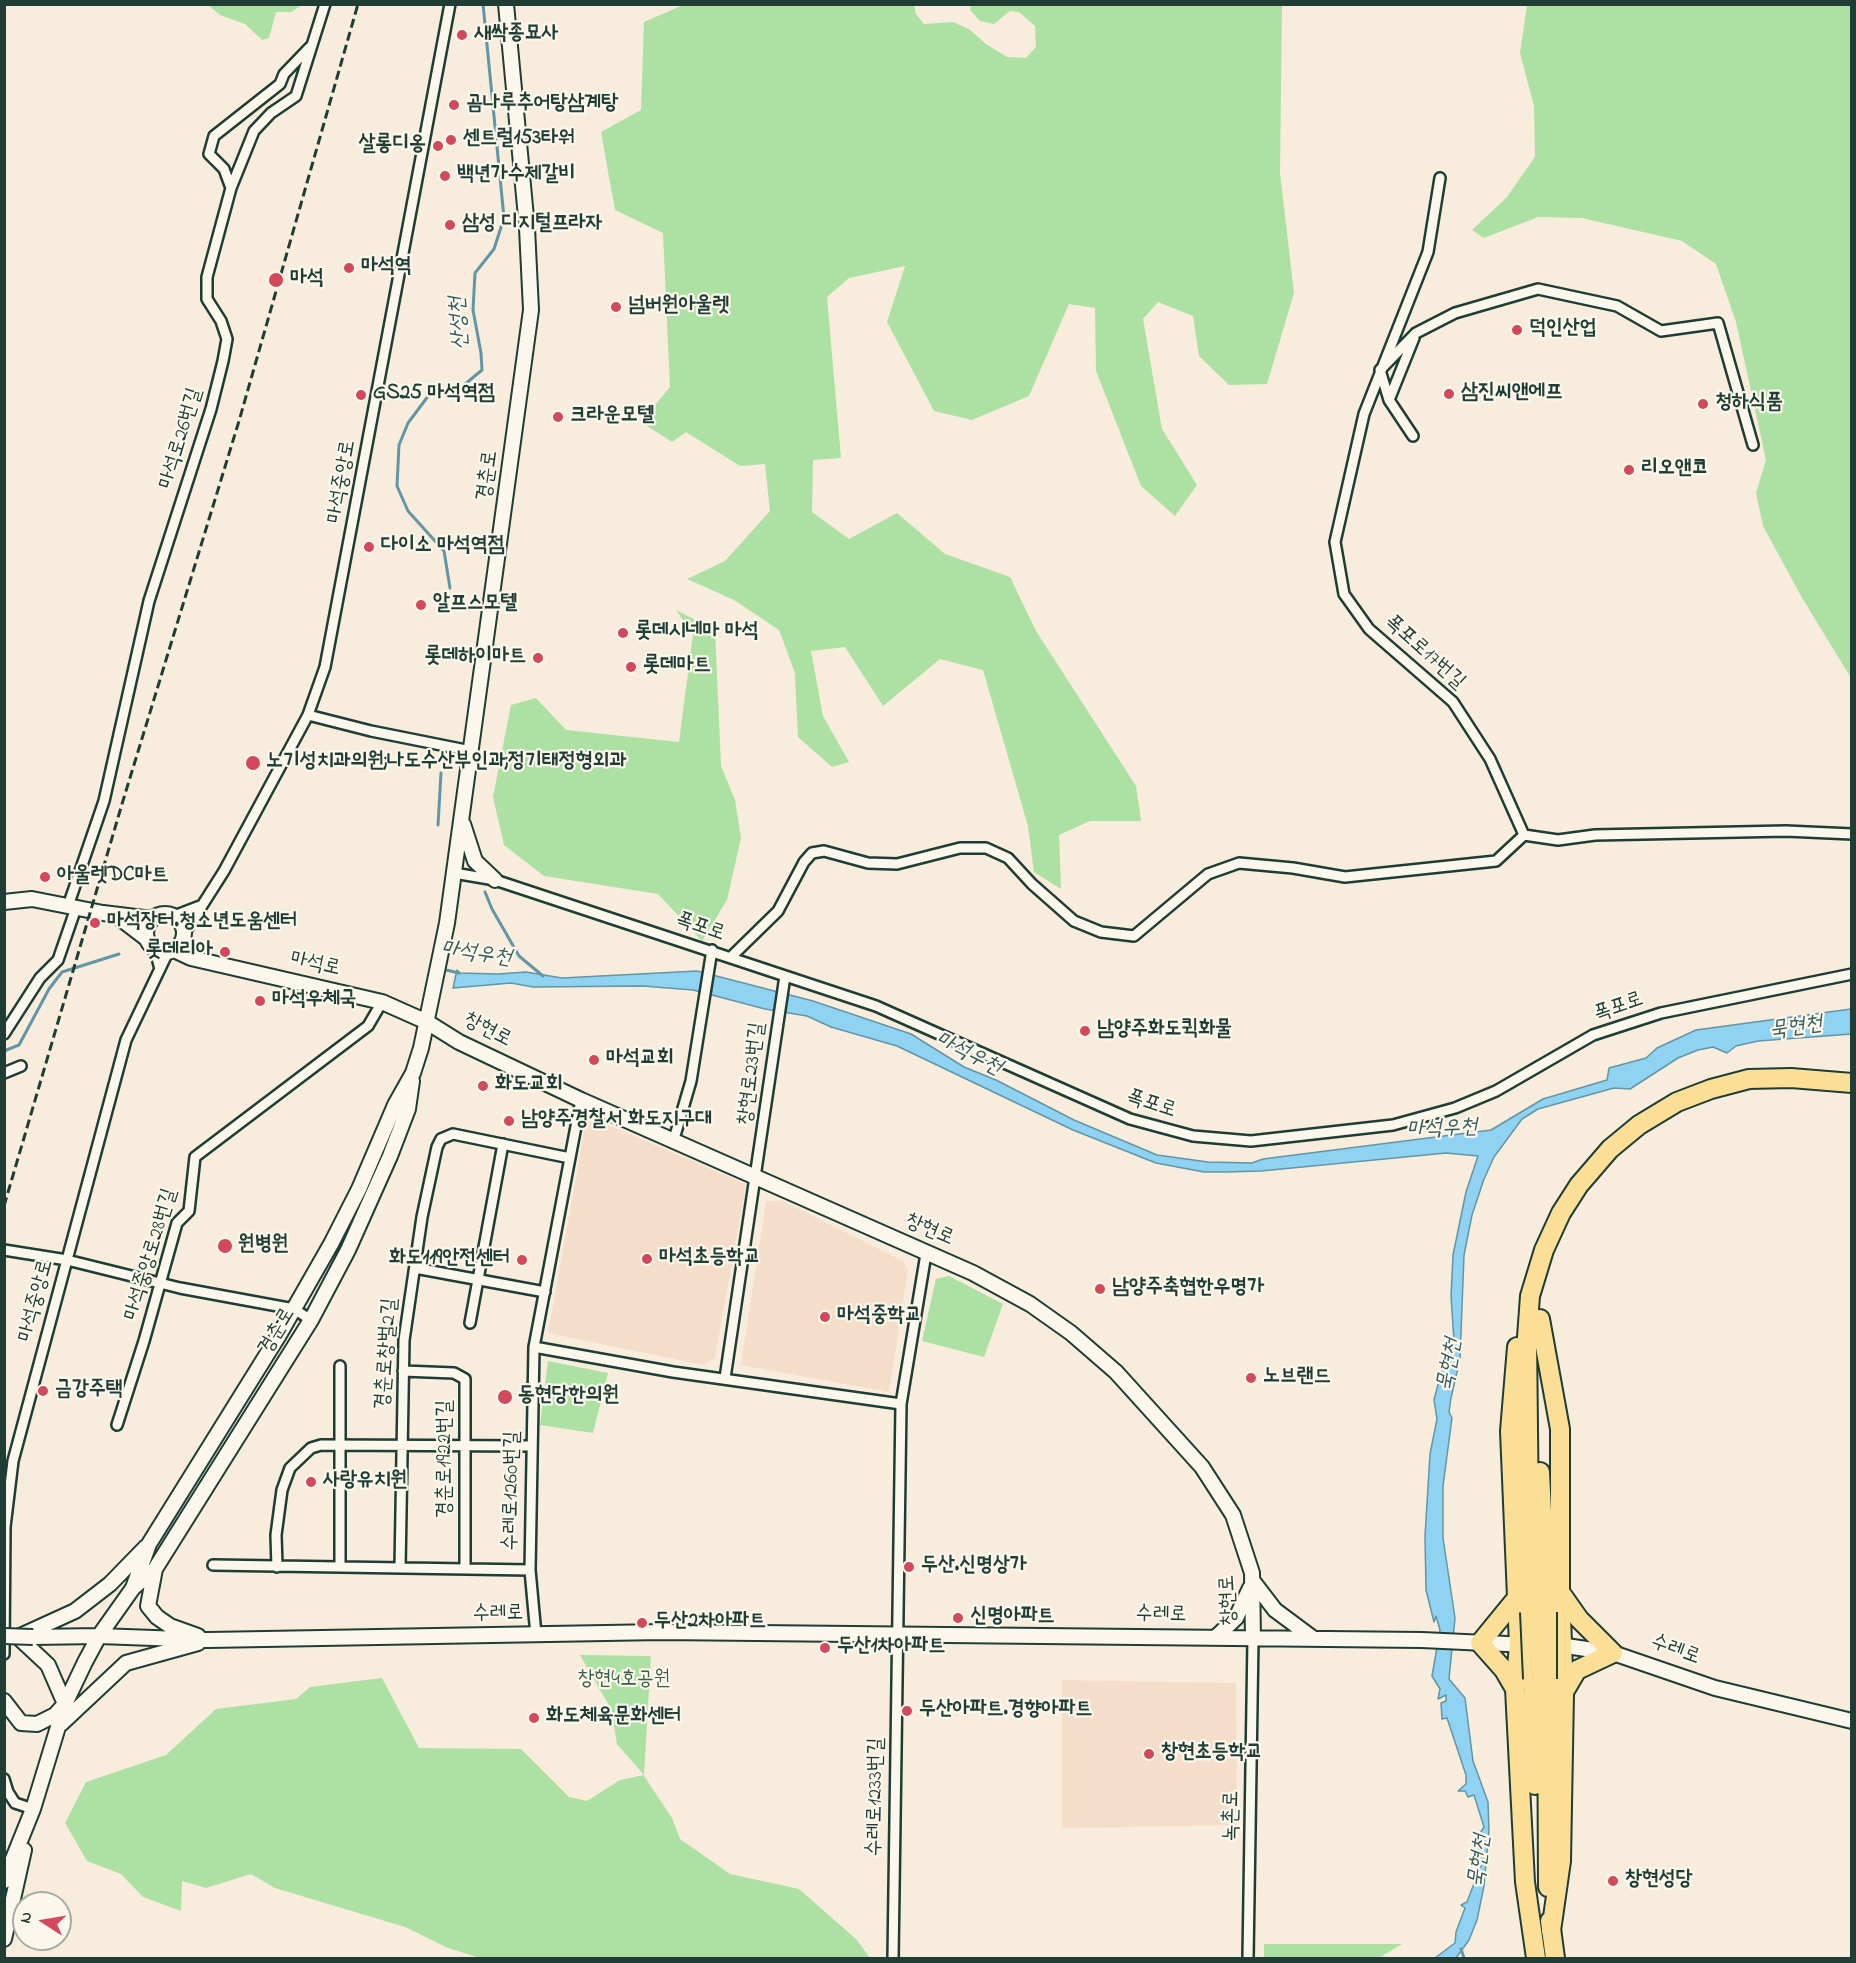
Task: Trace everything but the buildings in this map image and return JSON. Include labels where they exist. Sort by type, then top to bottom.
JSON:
[{"type":"highway","points":[[1536,1959],[1525,1882],[1515,1689],[1519,1645],[1510,1431],[1517,1342],[1544,1250],[1561,1214],[1579,1185],[1610,1149],[1639,1125],[1677,1102],[1711,1089],[1749,1080],[1791,1078],[1851,1083]]},
{"type":"highway","points":[[1555,1959],[1547,1869],[1540,1679],[1536,1371],[1540,1319],[1548,1266],[1566,1222],[1587,1190],[1618,1154],[1643,1135],[1678,1114],[1744,1092],[1795,1088],[1851,1094]]},
{"type":"highway","points":[[1530,1296],[1527,1337],[1539,1612]]},
{"type":"highway","points":[[1540,1319],[1560,1429],[1560,1591],[1564,1694],[1560,1861],[1551,1931]]},
{"type":"highway","points":[[1560,1591],[1579,1619],[1613,1653],[1577,1670],[1564,1694]]},
{"type":"highway","points":[[1515,1689],[1504,1670],[1480,1643],[1516,1599]]},
{"type":"highway","points":[[1540,1679],[1538,1907],[1543,1959]]},
{"type":"street","name":"마석로26번길","points":[[4,1034],[40,978],[58,960],[104,801],[149,601],[211,409],[227,339],[221,321],[207,299],[207,277],[231,188],[254,131],[271,113],[296,96],[325,4]]},
{"type":"street","name":"마석중앙로","points":[[184,934],[205,903],[308,715],[325,667],[334,629],[450,4]]},
{"type":"street","name":"경춘로","points":[[4,1939],[33,1809],[65,1704],[99,1636],[133,1588],[155,1569],[311,1320],[348,1250],[390,1156],[408,1109],[413,1072],[436,980],[454,873],[531,310],[527,228],[506,4]]},
{"type":"street","points":[[231,188],[224,169],[209,154],[214,136],[279,84],[284,74],[310,47]]},
{"type":"street","name":"폭포로17번길","points":[[1440,178],[1428,252],[1364,414],[1335,542],[1344,594],[1370,628],[1453,702],[1490,759],[1524,836]]},
{"type":"street","points":[[1413,436],[1389,400],[1380,369],[1416,333],[1455,313],[1538,289],[1617,306],[1661,331],[1718,323],[1753,446]]},
{"type":"street","points":[[1389,400],[1416,333]]},
{"type":"street","points":[[308,715],[371,731],[471,751]]},
{"type":"street","points":[[462,818],[475,861],[495,880]]},
{"type":"street","points":[[731,957],[778,911],[804,862],[812,853],[824,851],[868,863],[897,864],[960,848],[986,848],[1008,858],[1032,884],[1074,921],[1101,932],[1134,936],[1208,873],[1239,863],[1293,868],[1345,877],[1496,861],[1524,836],[1557,840],[1595,835],[1762,831],[1851,834]]},
{"type":"street","name":"폭포로","points":[[454,873],[495,880],[712,950],[926,1026],[1130,1119],[1193,1136],[1251,1140],[1393,1125],[1455,1108],[1496,1091],[1593,1035],[1661,1013],[1851,974]]},
{"type":"street","points":[[4,902],[32,899],[115,915],[152,919],[163,915],[174,916],[196,909],[205,903]]},
{"type":"street","name":"마석로","points":[[115,915],[161,948],[191,958],[382,1002],[427,1022]]},
{"type":"street","points":[[152,919],[147,929],[161,948],[179,946],[184,934],[181,924],[174,916]]},
{"type":"street","name":"마석중앙로","points":[[4,1654],[5,1527],[8,1474],[126,1040],[160,969],[161,948]]},
{"type":"street","points":[[674,1139],[691,1081],[712,950]]},
{"type":"street","name":"창현로23번길","points":[[725,1378],[785,976]]},
{"type":"street","name":"마석중앙로28번길","points":[[117,1425],[177,1223],[189,1211],[195,1157],[368,1026],[382,1002]]},
{"type":"street","name":"창현로","points":[[427,1022],[459,1042],[581,1100],[674,1139],[756,1178],[973,1273],[1030,1304],[1071,1333],[1116,1372],[1202,1467],[1233,1515],[1252,1580],[1253,1639]]},
{"type":"street","points":[[4,1073],[21,1066]]},
{"type":"street","name":"경춘로","points":[[133,1588],[149,1544],[294,1309],[345,1217],[395,1105],[413,1072]]},
{"type":"street","name":"수레로1260번길","points":[[536,1635],[530,1570],[534,1347],[581,1100]]},
{"type":"street","name":"경춘로창벌2길","points":[[400,1568],[400,1445],[403,1371],[414,1268],[433,1156],[441,1139],[453,1134],[570,1158]]},
{"type":"street","points":[[470,1323],[503,1144]]},
{"type":"street","points":[[4,1250],[67,1260],[161,1283],[294,1309],[311,1320]]},
{"type":"street","points":[[899,1636],[901,1404],[926,1254]]},
{"type":"street","points":[[414,1268],[545,1292]]},
{"type":"street","points":[[534,1347],[673,1372],[901,1404]]},
{"type":"street","points":[[339,1366],[340,1567]]},
{"type":"street","name":"경춘로1922번길","points":[[403,1371],[454,1373],[465,1379],[465,1568]]},
{"type":"street","points":[[277,1567],[279,1507],[290,1468],[311,1448],[321,1445],[532,1446]]},
{"type":"street","points":[[11,1636],[63,1617],[91,1599],[149,1544]]},
{"type":"street","points":[[213,1565],[530,1570]]},
{"type":"street","points":[[155,1569],[148,1606],[157,1617],[170,1626],[208,1640]]},
{"type":"street","points":[[1215,1638],[1236,1618],[1252,1580]]},
{"type":"street","points":[[1252,1580],[1275,1611],[1314,1639]]},
{"type":"street","name":"수레로","points":[[11,1636],[208,1640],[662,1632],[899,1636],[1083,1635],[1422,1640],[1519,1645],[1563,1644],[1613,1653],[1715,1688],[1851,1721]]},
{"type":"street","points":[[4,1701],[21,1724],[37,1724],[55,1714],[65,1704],[48,1665],[11,1636]]},
{"type":"street","name":"수레로1233번길","points":[[893,1959],[899,1636]]},
{"type":"street","name":"녹촌로","points":[[1248,1959],[1253,1639]]},
{"type":"street","points":[[57,1728],[126,1663],[208,1640]]},
{"type":"street","points":[[4,1779],[15,1803],[33,1809]]},
{"type":"street","name":"경춘로","points":[[4,1881],[33,1809]]},
{"type":"shaded area","name":"마석초등학교","points":[[587,1116],[746,1184],[715,1358],[703,1365],[548,1333]]},
{"type":"shaded area","name":"마석중학교","points":[[781,1200],[903,1261],[908,1270],[889,1392],[741,1365],[766,1202]]},
{"type":"shaded area","name":"창현초등학교","points":[[1062,1680],[1236,1683],[1237,1825],[1062,1828]]},
{"type":"green space","points":[[208,5],[302,5],[291,12],[276,12],[269,38],[262,40],[245,24],[220,15]]},
{"type":"green space","points":[[683,5],[914,5],[916,14],[924,24],[953,22],[969,29],[986,44],[1007,57],[1026,58],[1036,47],[1035,26],[1019,12],[1010,11],[994,24],[980,21],[970,10],[971,5],[1282,5],[1280,173],[1294,293],[1267,384],[1229,385],[1199,356],[1193,316],[1158,302],[1143,319],[1162,429],[1197,485],[1175,516],[1141,486],[1096,371],[1095,308],[1069,304],[1029,396],[972,420],[934,411],[887,322],[905,266],[849,278],[827,297],[841,458],[813,460],[812,512],[849,539],[897,513],[945,554],[1010,577],[1036,631],[1136,786],[1141,821],[1090,821],[1059,835],[1061,889],[1034,872],[1028,826],[983,670],[940,659],[883,706],[845,647],[811,651],[823,716],[849,762],[832,767],[798,737],[795,673],[779,630],[734,600],[687,579],[725,561],[770,511],[765,464],[740,466],[686,432],[672,442],[641,422],[670,387],[663,233],[615,210],[601,132],[641,110],[644,22]]},
{"type":"green space","points":[[1527,5],[1851,5],[1851,678],[1801,596],[1763,526],[1756,493],[1766,460],[1736,322],[1716,264],[1682,241],[1582,218],[1538,217],[1484,238],[1472,230],[1507,197],[1535,157],[1534,106],[1520,53]]},
{"type":"green space","points":[[676,610],[715,630],[721,766],[735,800],[741,838],[727,900],[702,941],[658,894],[544,876],[504,845],[493,797],[511,705],[536,698],[566,730],[679,742],[693,634]]},
{"type":"green space","points":[[949,1276],[1003,1304],[984,1357],[922,1341],[936,1279]]},
{"type":"green space","points":[[548,1361],[608,1373],[593,1433],[540,1425]]},
{"type":"green space","name":"창현4호공원","points":[[580,1655],[651,1656],[644,1776],[672,1818],[680,1839],[730,1874],[799,1889],[857,1940],[870,1958],[480,1958],[448,1948],[405,1927],[275,1888],[251,1874],[206,1888],[182,1881],[181,1911],[143,1897],[121,1874],[87,1861],[65,1823],[86,1782],[166,1755],[216,1709],[296,1699],[310,1687],[382,1678],[419,1748],[521,1749],[569,1797],[587,1801],[620,1780],[644,1775],[617,1744],[611,1709]]},
{"type":"green space","points":[[1264,1944],[1402,1944],[1379,1958],[1264,1958]]},
{"type":"water","name":"묵현천","points":[[457,970],[460,973],[526,972],[562,978],[697,971],[813,1001],[911,1034],[964,1067],[996,1080],[1074,1120],[1157,1155],[1208,1162],[1252,1163],[1263,1159],[1491,1130],[1543,1099],[1607,1080],[1609,1068],[1646,1058],[1657,1048],[1696,1030],[1851,1009],[1852,1034],[1758,1041],[1736,1046],[1727,1053],[1713,1047],[1698,1050],[1678,1058],[1630,1089],[1614,1088],[1538,1109],[1522,1119],[1494,1157],[1484,1179],[1472,1215],[1464,1255],[1460,1359],[1449,1412],[1452,1418],[1443,1486],[1443,1538],[1455,1618],[1449,1679],[1465,1698],[1473,1761],[1488,1802],[1489,1831],[1484,1886],[1477,1920],[1469,1940],[1456,1958],[1435,1958],[1455,1943],[1456,1932],[1465,1908],[1461,1905],[1467,1902],[1481,1865],[1477,1838],[1484,1827],[1474,1795],[1468,1797],[1465,1791],[1458,1791],[1466,1784],[1466,1775],[1447,1718],[1442,1719],[1441,1703],[1446,1701],[1446,1695],[1438,1699],[1440,1689],[1432,1676],[1440,1630],[1436,1616],[1434,1622],[1426,1590],[1425,1536],[1430,1454],[1437,1419],[1434,1400],[1442,1369],[1454,1341],[1451,1296],[1453,1255],[1466,1192],[1478,1156],[1446,1153],[1261,1171],[1204,1172],[1156,1163],[1073,1130],[897,1046],[831,1027],[807,1016],[765,1009],[693,990],[643,986],[533,987],[511,983],[453,988]]},
{"type":"waterway","name":"산성천","points":[[450,588],[444,551],[408,511],[397,486],[399,445],[408,423],[429,395],[464,385],[482,370],[473,310],[475,273],[494,249],[504,218],[483,4]]},
{"type":"waterway","name":"산성천","points":[[438,825],[441,773]]},
{"type":"waterway","name":"산성천","points":[[485,892],[519,956],[543,976]]},
{"type":"waterway","name":"마석우천","points":[[4,1051],[19,1045],[49,989],[62,972],[119,954]]},
{"type":"waterway","name":"마석우천","points":[[442,969],[459,973]]},
{"type":"waterway","points":[[1461,1949],[1464,1958]]},
{"type":"railway","points":[[4,1206],[122,804],[239,421],[358,4]]},
{"type":"place","name":"새싹종묘사","points":[[462,35]]},
{"type":"place","name":"곰나루추어탕삼계탕","points":[[454,105]]},
{"type":"place","name":"센트럴153타워","points":[[451,140]]},
{"type":"place","name":"살롱디옹","points":[[438,146]]},
{"type":"place","name":"백년가수제갈비","points":[[445,176]]},
{"type":"place","name":"삼성 디지털프라자","points":[[450,225]]},
{"type":"place","name":"마석역","points":[[349,268]]},
{"type":"place","name":"마석","points":[[276,280]]},
{"type":"place","name":"넘버원아울렛","points":[[616,307]]},
{"type":"place","name":"덕인산업","points":[[1517,330]]},
{"type":"place","name":"삼진씨앤에프","points":[[1449,394]]},
{"type":"place","name":"GS25 마석역점","points":[[361,395]]},
{"type":"place","name":"청하식품","points":[[1703,404]]},
{"type":"place","name":"크라운모텔","points":[[558,417]]},
{"type":"place","name":"리오앤코","points":[[1629,470]]},
{"type":"place","name":"다이소 마석역점","points":[[369,547]]},
{"type":"place","name":"알프스모텔","points":[[421,605]]},
{"type":"place","name":"롯데시네마 마석","points":[[623,633]]},
{"type":"place","name":"롯데하이마트","points":[[538,658]]},
{"type":"place","name":"롯데마트","points":[[631,667]]},
{"type":"place","name":"노기성치과의원;나도수산부인과;정기태정형외과","points":[[253,763]]},
{"type":"place","name":"아울렛DC마트","points":[[45,877]]},
{"type":"place","name":"마석장터.청소년도움센터","points":[[95,923]]},
{"type":"place","name":"롯데리아","points":[[225,952]]},
{"type":"place","name":"마석우체국","points":[[260,1001]]},
{"type":"place","name":"남양주화도퀵화물","points":[[1085,1031]]},
{"type":"place","name":"마석교회","points":[[594,1060]]},
{"type":"place","name":"화도교회","points":[[483,1086]]},
{"type":"place","name":"남양주경찰서 화도지구대","points":[[509,1121]]},
{"type":"place","name":"원병원","points":[[225,1246]]},
{"type":"place","name":"마석초등학교","points":[[647,1259]]},
{"type":"place","name":"화도119안전센터","points":[[522,1260]]},
{"type":"place","name":"남양주축협한우명가","points":[[1100,1289]]},
{"type":"place","name":"마석중학교","points":[[825,1317]]},
{"type":"place","name":"노브랜드","points":[[1251,1378]]},
{"type":"place","name":"금강주택","points":[[43,1391]]},
{"type":"place","name":"동현당한의원","points":[[505,1397]]},
{"type":"place","name":"사랑유치원","points":[[311,1482]]},
{"type":"place","name":"두산.신명상가","points":[[909,1567]]},
{"type":"place","name":"신명아파트","points":[[958,1618]]},
{"type":"place","name":"두산2차아파트","points":[[642,1623]]},
{"type":"place","name":"두산1차아파트","points":[[825,1648]]},
{"type":"place","name":"두산아파트.경향아파트","points":[[907,1711]]},
{"type":"place","name":"화도체육문화센터","points":[[534,1718]]},
{"type":"place","name":"창현초등학교","points":[[1149,1754]]},
{"type":"place","name":"창현성당","points":[[1613,1881]]}]
